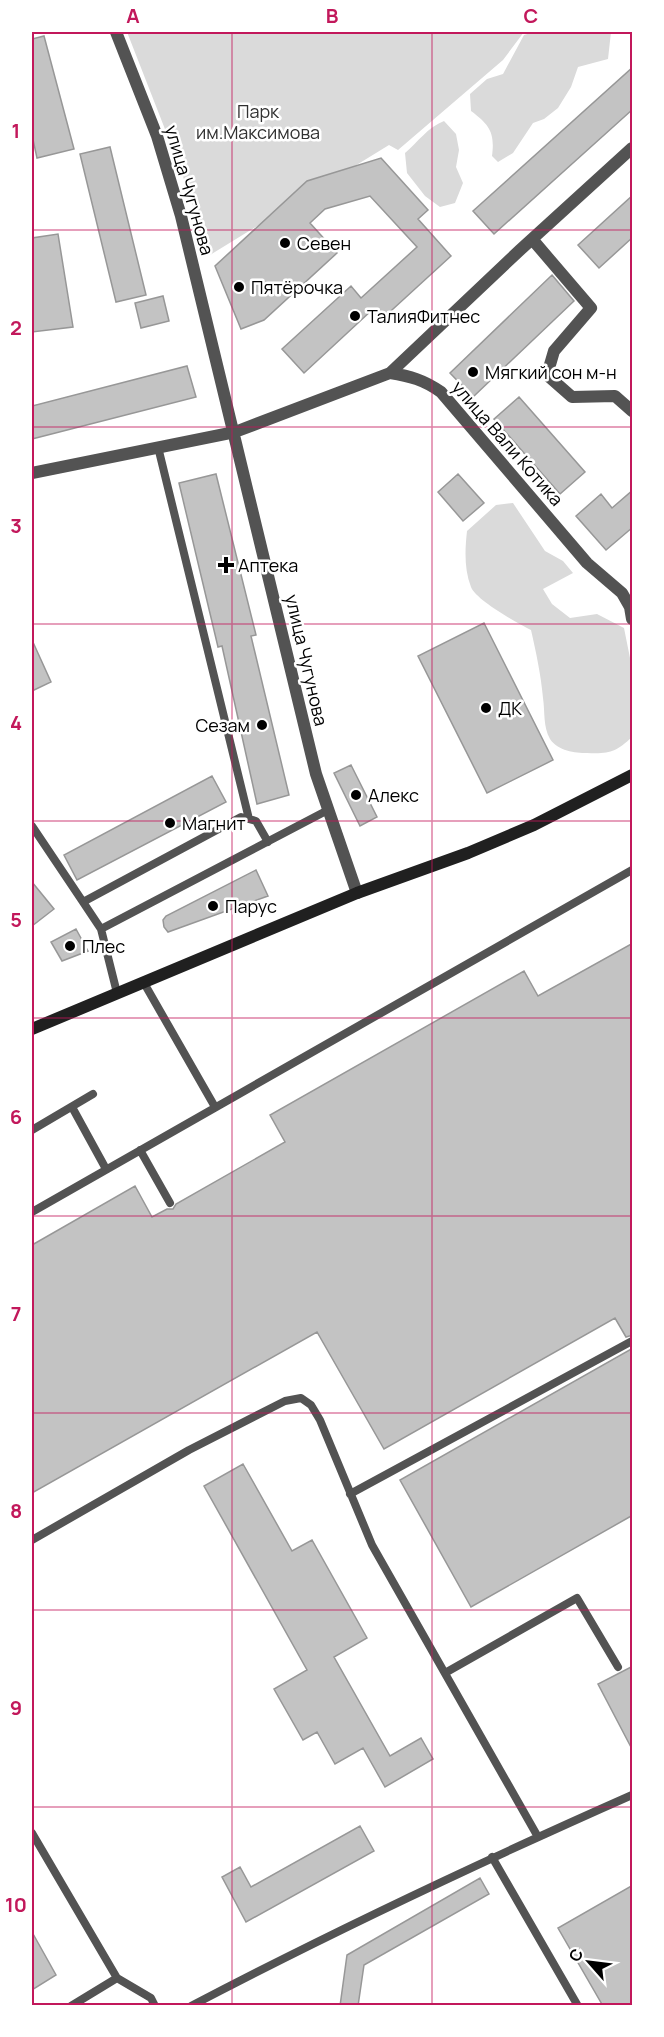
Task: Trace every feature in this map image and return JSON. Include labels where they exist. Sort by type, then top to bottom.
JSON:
[{"type":"main road","points":[[32,1029],[357,893],[490,844],[534,825],[633,775]]},
{"type":"street","name":"улица Чугунова","points":[[117,32],[157,136],[181,216],[316,774],[357,893]]},
{"type":"street","points":[[32,474],[235,432],[390,373],[532,239],[633,148]]},
{"type":"street","points":[[532,239],[591,308],[554,351],[547,375],[572,397],[615,396],[633,411]]},
{"type":"street","name":"улица Вали Котика","points":[[390,373],[412,376],[441,392],[587,563],[622,593],[630,607],[633,619]]},
{"type":"street","points":[[622,593],[633,584]]},
{"type":"lane","points":[[158,447],[249,819]]},
{"type":"lane","points":[[101,929],[328,810]]},
{"type":"lane","points":[[83,902],[241,817],[256,821],[268,842]]},
{"type":"lane","points":[[32,826],[101,929],[117,993]]},
{"type":"lane","points":[[32,1212],[633,870]]},
{"type":"lane","points":[[144,983],[215,1107]]},
{"type":"lane","points":[[32,1130],[93,1094]]},
{"type":"lane","points":[[72,1107],[106,1169]]},
{"type":"lane","points":[[140,1150],[170,1203]]},
{"type":"lane","points":[[351,1494],[633,1341]]},
{"type":"lane","points":[[32,1540],[189,1450],[285,1401],[301,1398],[311,1405],[320,1420],[372,1545],[538,1837]]},
{"type":"lane","points":[[445,1673],[577,1598],[618,1667]]},
{"type":"lane","points":[[191,2006],[300,1949],[492,1857],[633,1795]]},
{"type":"lane","points":[[32,1833],[117,1978],[151,1998],[155,2006]]},
{"type":"lane","points":[[492,1857],[578,2006]]},
{"type":"lane","points":[[71,2006],[117,1978]]},
{"type":"green space","name":"Парк им.Максимова","points":[[127,32],[524,32],[503,60],[398,150],[389,145],[210,255],[179,165]]},
{"type":"green space","points":[[534,32],[611,32],[608,59],[578,67],[571,87],[558,108],[544,119],[533,123],[513,153],[498,162],[492,156],[493,141],[490,130],[471,111],[470,94],[487,79],[503,74],[524,35]]},
{"type":"green space","points":[[444,121],[456,134],[459,150],[456,167],[463,183],[455,203],[440,207],[425,196],[407,173],[405,153],[428,131]]},
{"type":"green space","points":[[513,503],[545,551],[563,561],[573,573],[543,589],[552,604],[570,618],[597,614],[624,628],[632,668],[632,737],[612,751],[577,752],[562,749],[553,743],[546,729],[541,681],[531,630],[488,604],[471,587],[466,559],[467,531],[496,505]]},
{"type":"building","points":[[44,36],[74,149],[37,158],[32,135],[32,39]]},
{"type":"building","points":[[633,67],[633,109],[494,234],[473,211]]},
{"type":"building","points":[[110,147],[146,295],[116,302],[80,154]]},
{"type":"building","name":"Севен","points":[[381,158],[428,210],[418,219],[451,256],[381,320],[372,310],[304,373],[282,349],[351,286],[361,298],[417,247],[370,196],[325,209],[310,223],[337,253],[264,320],[241,329],[215,266],[307,181]]},
{"type":"building","points":[[633,195],[633,237],[599,268],[578,245]]},
{"type":"building","points":[[58,234],[73,327],[32,332],[32,238]]},
{"type":"building","points":[[552,275],[574,301],[473,397],[450,373]]},
{"type":"building","points":[[163,296],[169,321],[141,328],[135,303]]},
{"type":"building","points":[[187,366],[196,397],[32,439],[32,406]]},
{"type":"building","points":[[519,397],[585,472],[560,494],[494,419]]},
{"type":"building","points":[[216,474],[256,635],[251,636],[289,795],[257,804],[222,646],[218,647],[179,483]]},
{"type":"building","points":[[458,474],[484,503],[463,521],[438,492]]},
{"type":"building","points":[[633,490],[633,527],[606,550],[576,516],[601,494],[612,508]]},
{"type":"building","name":"ДК","points":[[484,623],[553,760],[487,793],[418,656]]},
{"type":"building","points":[[32,640],[51,682],[32,691]]},
{"type":"building","name":"Алекс","points":[[351,765],[377,817],[360,826],[334,773]]},
{"type":"building","points":[[212,776],[226,802],[77,880],[64,855]]},
{"type":"building","name":"Парус","points":[[256,870],[268,896],[168,932],[164,927],[163,920],[166,916]]},
{"type":"building","points":[[32,882],[54,909],[32,926]]},
{"type":"building","name":"Плес","points":[[76,929],[88,951],[62,961],[51,942]]},
{"type":"building","points":[[633,943],[633,1335],[626,1337],[615,1318],[384,1449],[317,1332],[32,1493],[32,1245],[135,1186],[152,1217],[167,1209],[173,1209],[176,1204],[285,1142],[270,1115],[524,971],[538,996]]},
{"type":"building","points":[[633,1348],[633,1515],[471,1607],[400,1480]]},
{"type":"building","points":[[243,1464],[292,1551],[312,1540],[367,1638],[334,1657],[390,1756],[421,1738],[433,1759],[385,1787],[363,1748],[335,1764],[317,1732],[303,1740],[274,1689],[307,1670],[204,1486]]},
{"type":"building","points":[[633,1666],[633,1751],[598,1684]]},
{"type":"building","points":[[360,1826],[374,1851],[246,1922],[222,1877],[240,1867],[251,1887]]},
{"type":"building","points":[[480,1878],[489,1894],[364,1965],[358,2006],[340,2006],[347,1955]]},
{"type":"building","points":[[633,1885],[633,2006],[603,2006],[558,1928]]},
{"type":"building","points":[[32,1932],[56,1975],[32,1990]]},
{"type":"place","name":"Севен","points":[[285,243]]},
{"type":"place","name":"Пятёрочка","points":[[239,287]]},
{"type":"place","name":"ТалияФитнес","points":[[355,316]]},
{"type":"place","name":"Мягкий сон м-н","points":[[473,372]]},
{"type":"place","name":"Аптека","points":[[226,565]]},
{"type":"place","name":"ДК","points":[[486,708]]},
{"type":"place","name":"Сезам","points":[[262,725]]},
{"type":"place","name":"Алекс","points":[[356,795]]},
{"type":"place","name":"Магнит","points":[[170,823]]},
{"type":"place","name":"Парус","points":[[213,906]]},
{"type":"place","name":"Плес","points":[[70,946]]}]
